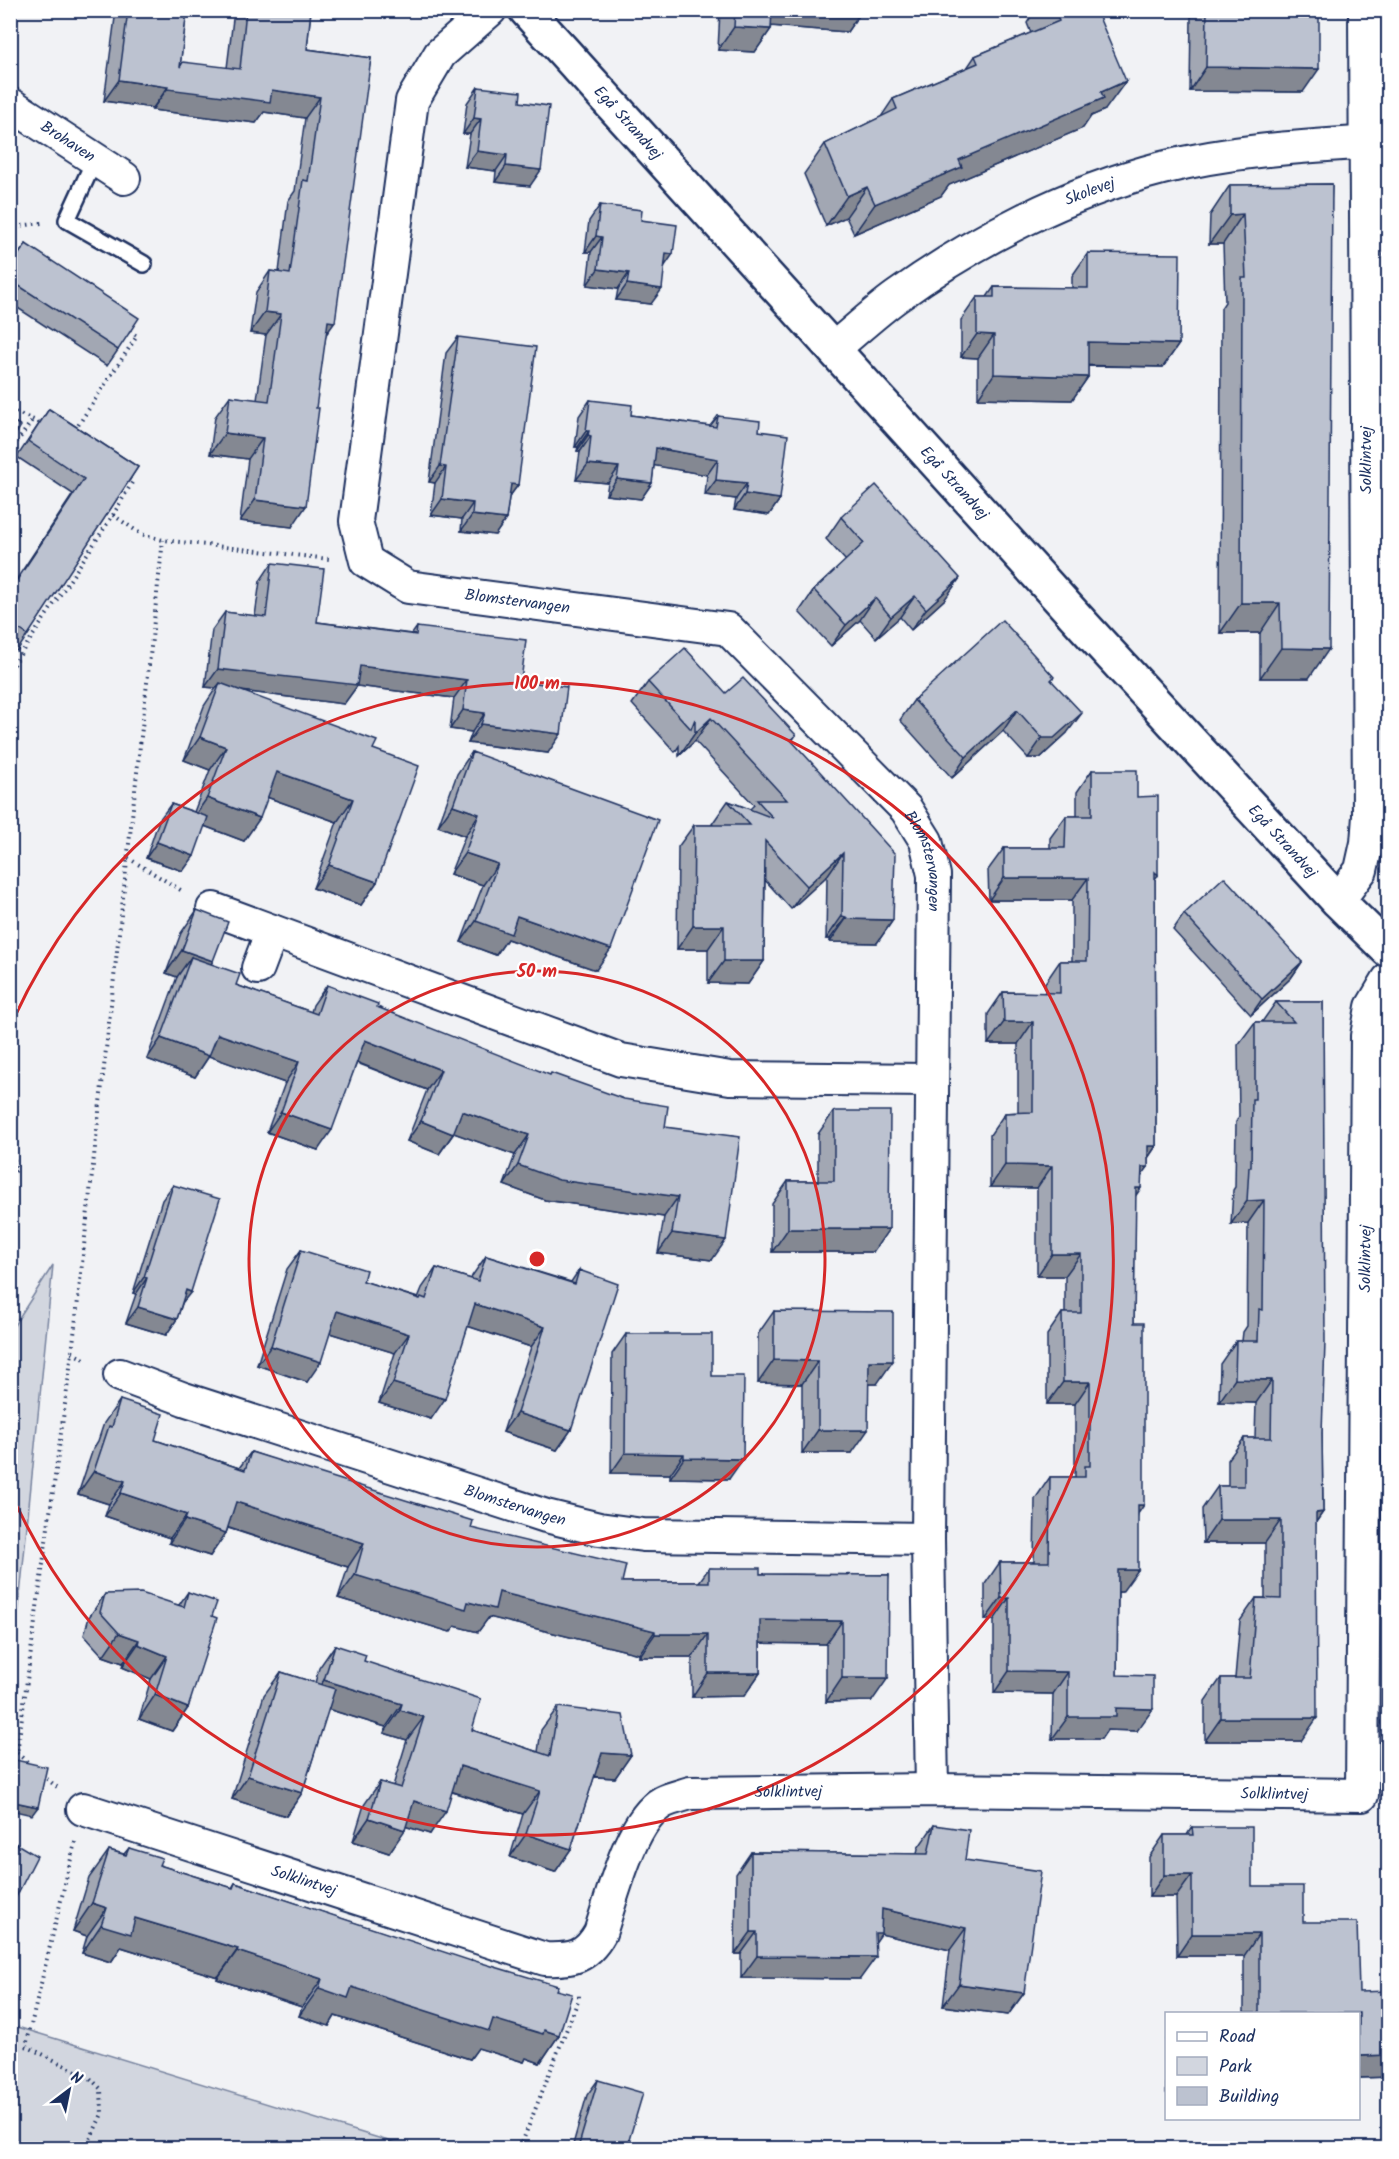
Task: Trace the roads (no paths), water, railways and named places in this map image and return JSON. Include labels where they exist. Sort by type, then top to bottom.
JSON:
[{"type":"street","name":"Blomstervangen","points":[[490,10],[440,54],[412,101],[356,521],[366,561],[408,587],[728,628],[906,809],[926,841],[934,876],[930,1080],[928,1539],[932,1790]]},
{"type":"street","name":"Egå Strandvej","points":[[526,10],[1085,627],[1338,901],[1389,950]]},
{"type":"street","name":"Solklintvej","points":[[1338,901],[1361,870],[1367,843],[1369,816],[1376,142],[1365,10]]},
{"type":"street","name":"Brohaven","points":[[10,104],[124,178]]},
{"type":"street","name":"Skolevej","points":[[833,349],[896,297],[956,258],[1012,226],[1086,193],[1162,168],[1243,153],[1376,142]]},
{"type":"street","points":[[213,909],[621,1060],[730,1078],[930,1080]]},
{"type":"street","points":[[258,968],[272,931]]},
{"type":"street","name":"Solklintvej","points":[[83,1809],[545,1959],[564,1960],[580,1956],[592,1946],[600,1933],[636,1834],[645,1818],[663,1802],[690,1793],[932,1790],[1362,1795],[1376,1543],[1366,1036],[1372,1007],[1389,980]]},
{"type":"street","name":"Blomstervangen","points":[[120,1375],[195,1403],[523,1509],[599,1528],[643,1535],[928,1539]]},
{"type":"lane","points":[[95,159],[67,220],[144,264]]}]
